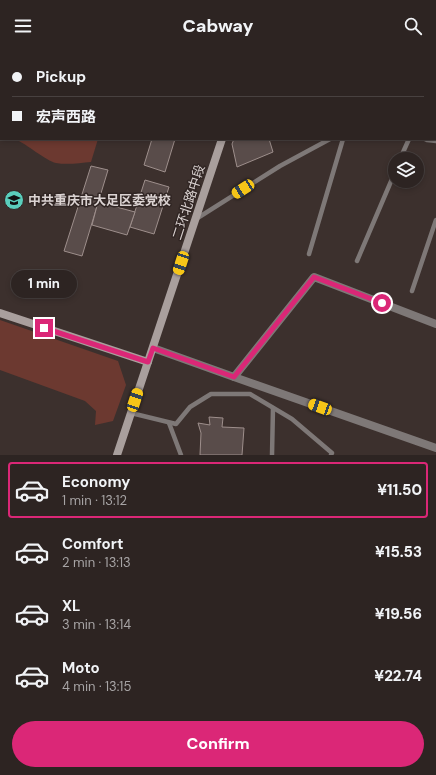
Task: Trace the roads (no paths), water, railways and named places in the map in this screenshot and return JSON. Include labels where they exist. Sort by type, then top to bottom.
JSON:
[{"type":"main road","name":"二环北路中段","points":[[117,455],[222,140]]},
{"type":"main road","points":[[0,313],[148,362]]},
{"type":"street","points":[[234,377],[314,277],[436,324]]},
{"type":"street","points":[[153,348],[436,448]]},
{"type":"lane","points":[[195,220],[280,166],[328,140]]},
{"type":"lane","points":[[309,254],[343,140]]},
{"type":"lane","points":[[403,152],[409,140]]},
{"type":"lane","points":[[357,261],[388,188]]},
{"type":"lane","points":[[412,291],[436,220]]},
{"type":"lane","points":[[131,413],[176,424],[190,407],[211,394],[250,394],[292,418],[332,453],[331,455]]},
{"type":"lane","points":[[272,455],[273,408]]},
{"type":"lane","points":[[169,423],[181,455]]},
{"type":"place","name":"中共重庆市大足区委党校","points":[[14,200]]}]
